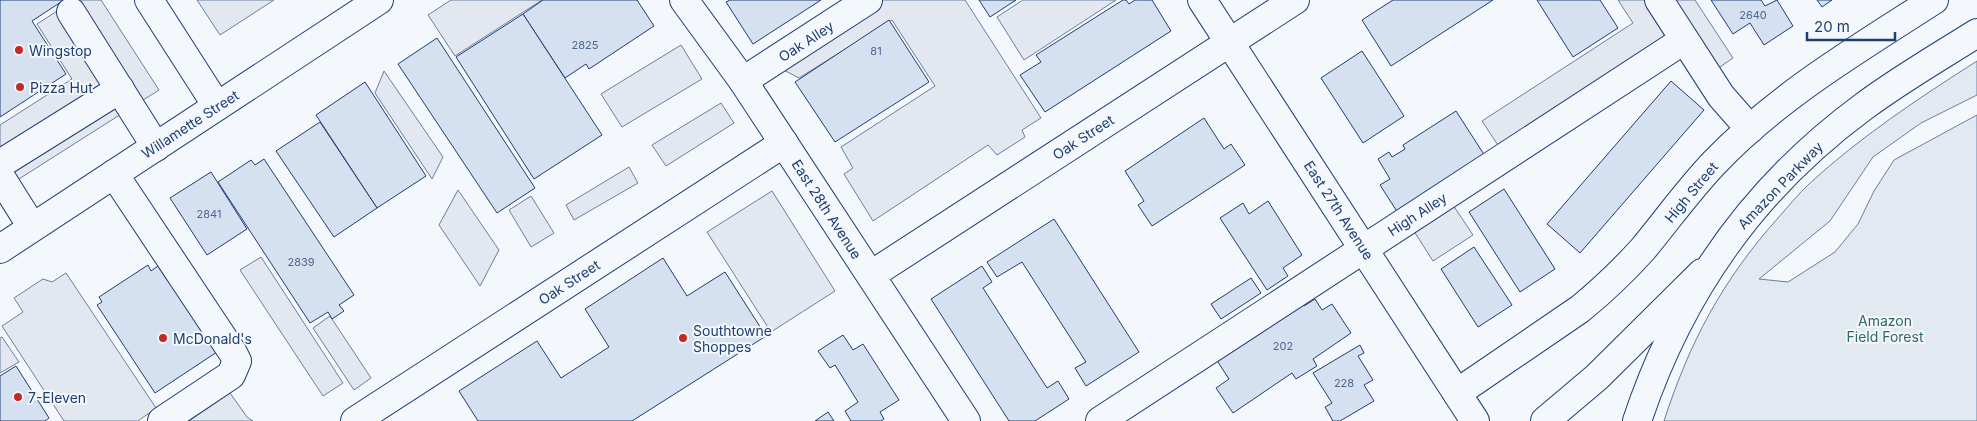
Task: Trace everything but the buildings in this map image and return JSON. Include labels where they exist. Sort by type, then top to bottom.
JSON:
[{"type":"street","points":[[149,0],[217,106]]},
{"type":"street","name":"Willamette Street","points":[[0,249],[379,0]]},
{"type":"street","name":"East 28th Avenue","points":[[684,0],[743,81],[966,421]]},
{"type":"street","name":"Oak Alley","points":[[743,81],[868,0]]},
{"type":"street","name":"East 27th Avenue","points":[[1202,0],[1475,421]]},
{"type":"street","name":"Oak Street","points":[[870,275],[1295,0]]},
{"type":"street","points":[[1659,0],[1726,102],[1750,129]]},
{"type":"street","name":"High Street","points":[[1457,393],[1580,309],[1594,297],[1641,251],[1715,162],[1750,129],[1816,77],[1934,0]]},
{"type":"street","points":[[71,12],[156,146]]},
{"type":"street","name":"Amazon Parkway","points":[[1637,421],[1653,372],[1680,315],[1710,265],[1750,212],[1806,155],[1863,107],[1977,32]]},
{"type":"street","name":"High Alley","points":[[1100,421],[1684,40]]},
{"type":"street","points":[[0,164],[120,89]]},
{"type":"street","name":"Oak Street","points":[[355,421],[784,143]]},
{"type":"street","points":[[114,174],[233,352],[237,362],[231,375],[162,421]]},
{"type":"street","points":[[0,176],[32,227]]},
{"type":"street","points":[[1545,421],[1603,371],[1710,265]]},
{"type":"green space","name":"Amazon Field Forest","points":[[1977,61],[1977,95],[1921,123],[1873,157],[1830,221],[1759,279],[1788,282],[1835,252],[1858,224],[1874,191],[1894,160],[1977,115],[1977,421],[1664,421],[1685,364],[1710,313],[1740,265],[1778,218],[1805,188],[1869,134]]},
{"type":"shaded area","points":[[66,0],[101,0],[159,90],[0,191],[0,125],[72,79],[37,24],[68,4]]},
{"type":"shaded area","points":[[197,0],[274,0],[220,35]]},
{"type":"shaded area","points":[[451,0],[542,0],[455,56],[428,15]]},
{"type":"shaded area","points":[[851,0],[965,0],[1041,118],[1022,130],[1025,137],[997,155],[988,145],[873,221],[844,174],[853,168],[841,147],[935,86],[892,20],[799,78],[778,67]]},
{"type":"shaded area","points":[[1023,0],[1116,0],[1024,60],[997,17]]},
{"type":"shaded area","points":[[1618,0],[1695,0],[1733,58],[1714,71],[1697,44],[1511,165],[1482,121],[1633,23]]},
{"type":"shaded area","points":[[681,45],[702,79],[622,127],[601,94]]},
{"type":"shaded area","points":[[384,71],[443,157],[432,179],[375,93]]},
{"type":"shaded area","points":[[721,103],[734,123],[666,166],[652,145]]},
{"type":"shaded area","points":[[629,167],[638,183],[574,220],[566,205]]},
{"type":"shaded area","points":[[458,190],[499,250],[480,286],[439,225]]},
{"type":"shaded area","points":[[772,191],[835,291],[771,332],[707,232]]},
{"type":"shaded area","points":[[531,196],[554,233],[531,247],[509,210]]},
{"type":"shaded area","points":[[1451,202],[1473,235],[1433,261],[1412,228]]},
{"type":"shaded area","points":[[261,257],[343,383],[323,396],[240,270]]},
{"type":"shaded area","points":[[66,273],[156,408],[138,421],[64,421],[2,326],[23,312],[14,298],[43,279],[52,282]]},
{"type":"shaded area","points":[[330,316],[371,378],[354,390],[313,328]]},
{"type":"shaded area","points":[[2,337],[19,362],[0,373],[0,338]]},
{"type":"shaded area","points":[[230,393],[247,417],[253,421],[189,421]]},
{"type":"place","name":"Wingstop","points":[[19,50]]},
{"type":"place","name":"Pizza Hut","points":[[20,87]]},
{"type":"place","name":"McDonald's","points":[[163,338]]},
{"type":"place","name":"Southtowne Shoppes","points":[[683,338]]},
{"type":"place","name":"7-Eleven","points":[[18,397]]}]
